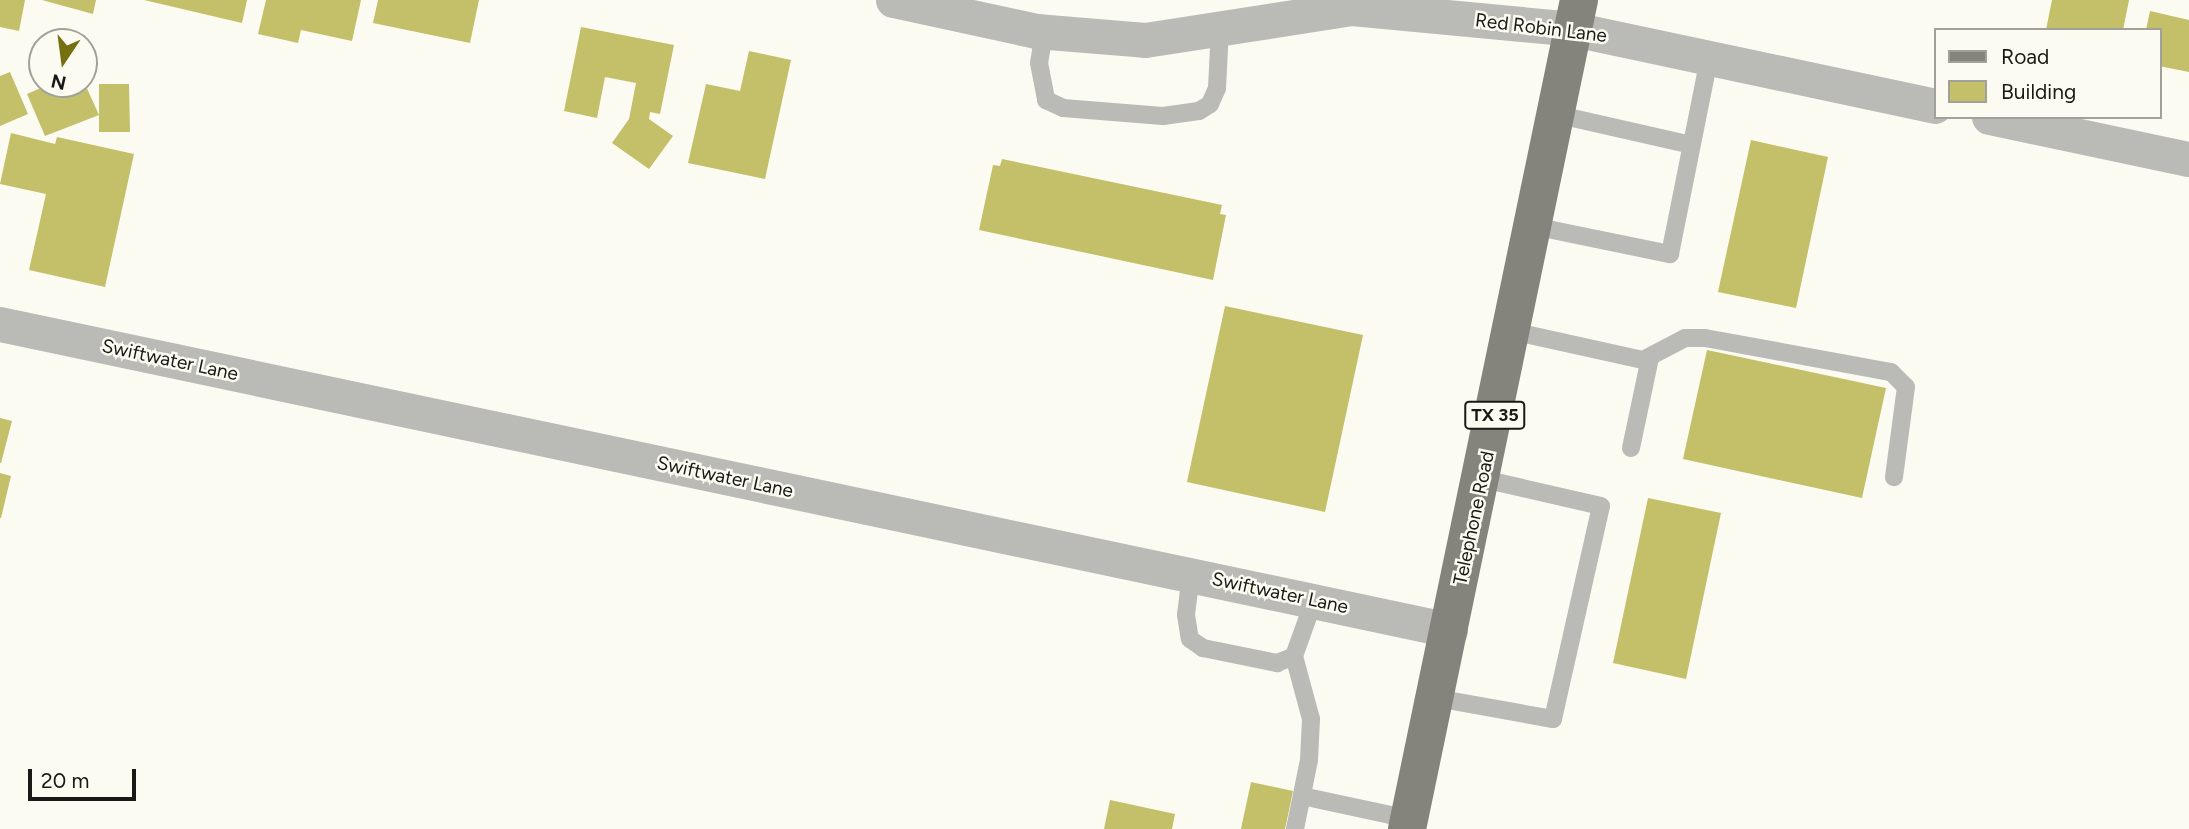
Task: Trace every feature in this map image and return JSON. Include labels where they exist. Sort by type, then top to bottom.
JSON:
[{"type":"main road","name":"Telephone Road","points":[[1408,824],[1483,480],[1576,14]]},
{"type":"street","name":"Red Robin Lane","points":[[893,0],[1044,32],[1145,40],[1352,8],[1576,14],[1709,58],[1934,106]]},
{"type":"street","points":[[1999,119],[2189,159]]},
{"type":"street","name":"Swiftwater Lane","points":[[0,324],[1450,630]]},
{"type":"lane","points":[[1044,32],[1039,63],[1046,100],[1063,108],[1163,116],[1199,111],[1210,104],[1217,88],[1220,29]]},
{"type":"lane","points":[[1533,226],[1670,254],[1709,58]]},
{"type":"lane","points":[[1555,114],[1691,145]]},
{"type":"lane","points":[[1512,331],[1632,358],[1650,358],[1685,338],[1705,338],[1896,374],[1906,387],[1894,477]]},
{"type":"lane","points":[[1631,448],[1650,358]]},
{"type":"lane","points":[[1436,698],[1553,719],[1601,506],[1483,480]]},
{"type":"lane","points":[[1191,575],[1186,615],[1190,639],[1203,648],[1278,663],[1294,656]]},
{"type":"lane","points":[[1295,829],[1302,796],[1311,719],[1294,656],[1314,600]]},
{"type":"lane","points":[[1302,796],[1408,824]]},
{"type":"building","points":[[0,0],[25,0],[19,31],[0,27]]},
{"type":"building","points":[[42,0],[96,0],[93,14]]},
{"type":"building","points":[[144,0],[247,0],[242,23]]},
{"type":"building","points":[[266,0],[361,0],[352,41],[301,30],[298,43],[258,34]]},
{"type":"building","points":[[378,0],[479,0],[470,43],[373,23]]},
{"type":"building","points":[[2052,0],[2129,0],[2123,28],[2046,28]]},
{"type":"building","points":[[2150,11],[2189,20],[2189,72],[2161,66],[2161,28],[2146,28]]},
{"type":"building","points":[[581,27],[674,45],[660,114],[650,112],[649,119],[673,136],[649,169],[612,143],[629,119],[636,83],[605,77],[597,118],[564,111]]},
{"type":"building","points":[[749,51],[791,60],[765,179],[688,163],[706,84],[740,91]]},
{"type":"building","points":[[10,72],[28,114],[0,126],[0,76]]},
{"type":"building","points":[[99,84],[129,84],[130,132],[99,132]]},
{"type":"building","points":[[29,98],[91,98],[99,115],[45,136]]},
{"type":"building","points":[[11,133],[55,144],[57,137],[134,154],[105,287],[29,270],[46,194],[0,184]]},
{"type":"building","points":[[1751,140],[1828,157],[1796,308],[1718,292]]},
{"type":"building","points":[[1002,159],[1222,205],[1220,214],[1226,215],[1213,280],[979,230],[993,165],[1000,166]]},
{"type":"building","points":[[1225,306],[1363,335],[1325,512],[1187,482]]},
{"type":"building","points":[[1707,350],[1886,388],[1862,498],[1683,459]]},
{"type":"building","points":[[0,418],[12,421],[1,463],[0,463]]},
{"type":"building","points":[[0,473],[11,476],[1,518],[0,518]]},
{"type":"building","points":[[1648,498],[1721,513],[1686,679],[1613,663]]},
{"type":"building","points":[[1251,782],[1293,791],[1285,829],[1241,829]]},
{"type":"building","points":[[1110,800],[1175,814],[1172,829],[1104,829]]}]
